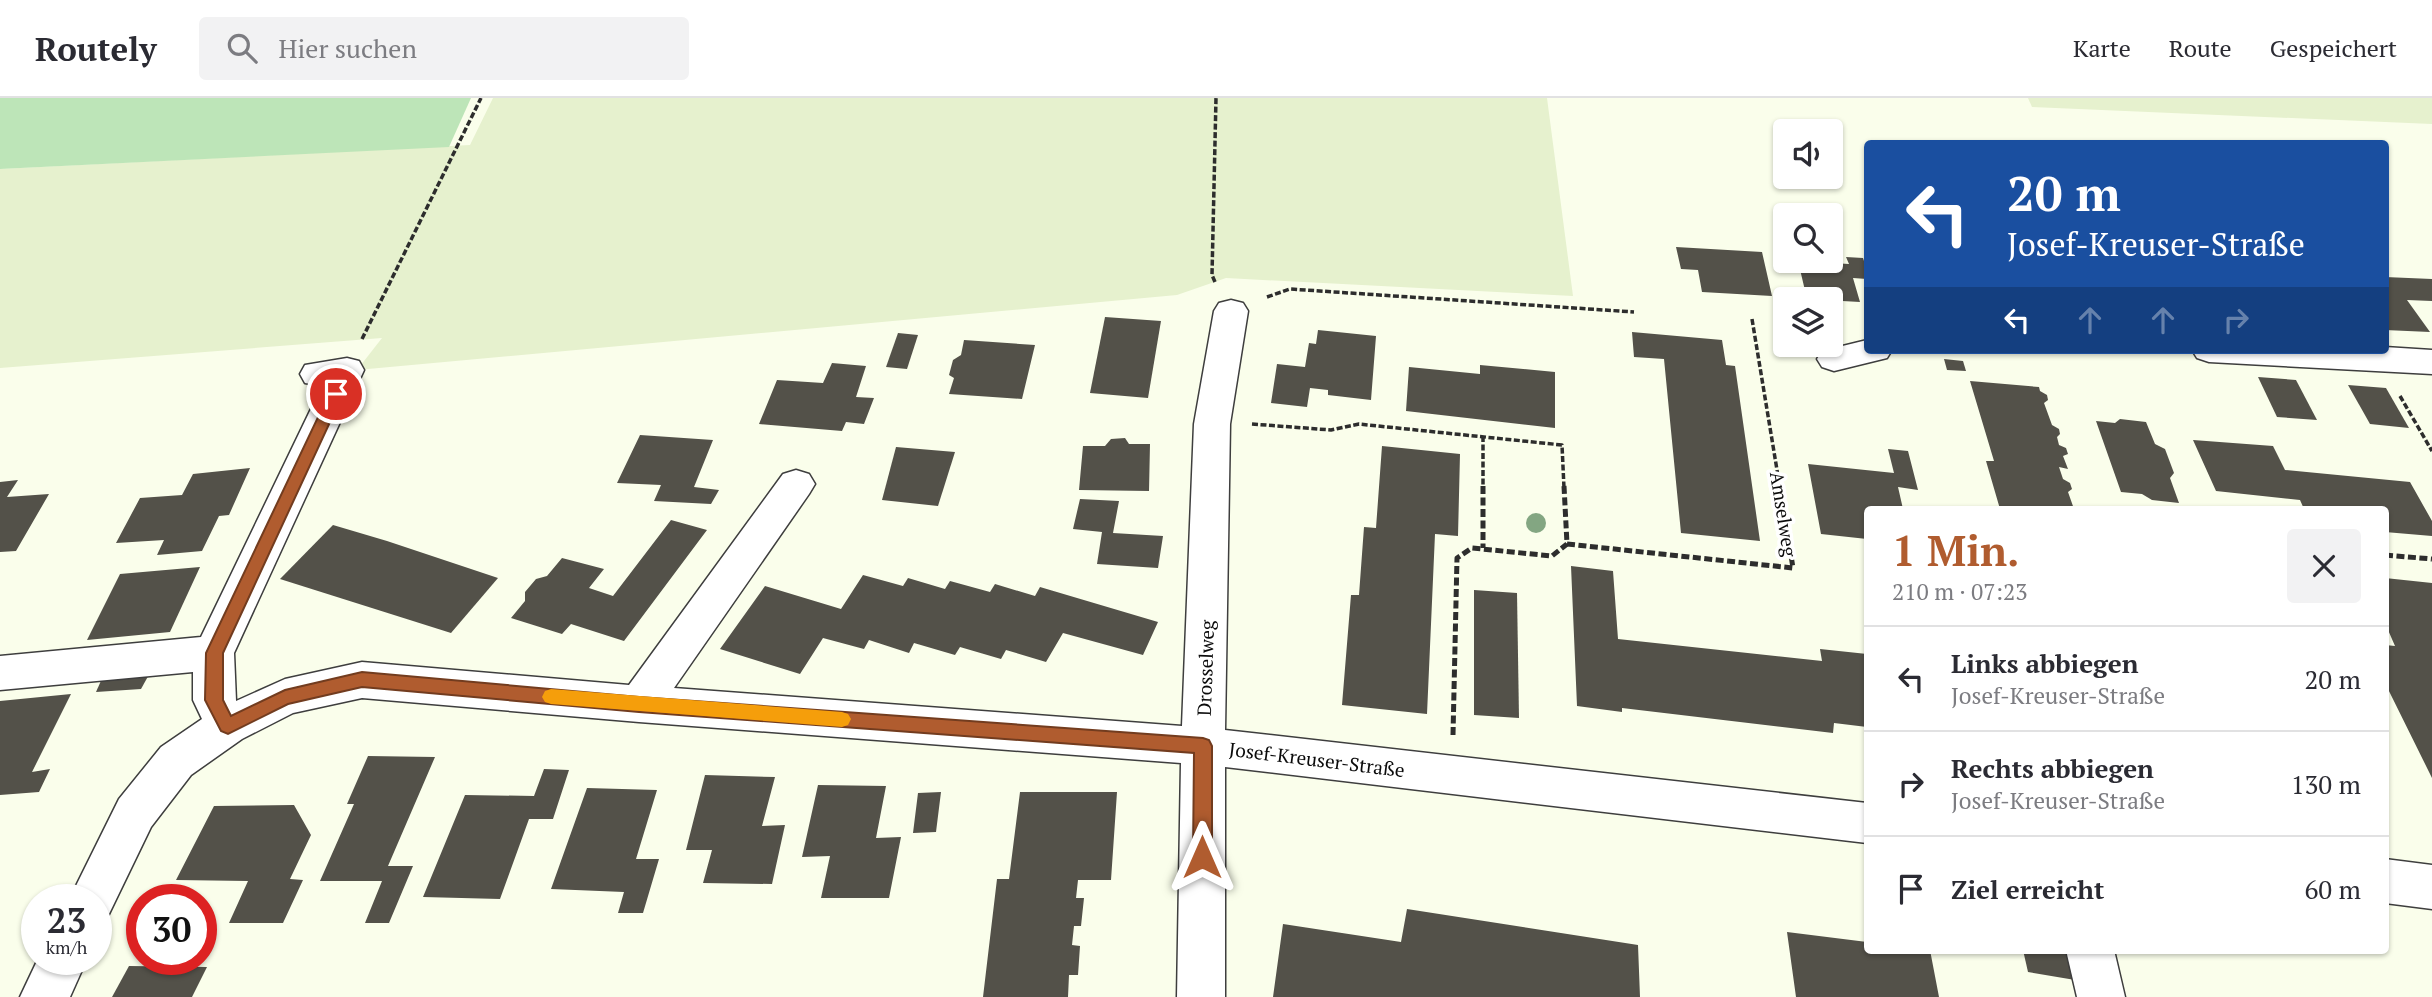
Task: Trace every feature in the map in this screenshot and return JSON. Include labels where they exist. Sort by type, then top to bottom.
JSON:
[{"type":"street","name":"Drosselweg","points":[[1201,997],[1203,746],[1212,424],[1231,311]]},
{"type":"street","points":[[1834,359],[1864,352]]},
{"type":"street","points":[[2285,354],[2432,362]]},
{"type":"street","points":[[228,726],[214,700],[214,653],[332,372]]},
{"type":"street","points":[[639,704],[796,484]]},
{"type":"street","points":[[0,673],[214,653]]},
{"type":"street","name":"Josef-Kreuser-Straße","points":[[100,884],[135,813],[176,761],[228,726],[285,697],[362,680],[639,704],[1203,746],[1864,823]]},
{"type":"street","points":[[2389,882],[2432,887]]},
{"type":"street","points":[[2091,954],[2101,997]]},
{"type":"street","points":[[44,997],[55,975]]},
{"type":"path","points":[[332,372],[481,98]]},
{"type":"path","points":[[1216,98],[1212,275],[1231,311],[1290,289],[1634,312]]},
{"type":"path","name":"Amselweg","points":[[1567,544],[1793,568],[1752,319]]},
{"type":"path","points":[[2379,359],[2432,451]]},
{"type":"path","points":[[1212,424],[1275,425],[1331,430],[1359,424],[1562,444],[1567,544],[1552,555],[1472,548],[1457,558],[1452,774]]},
{"type":"path","points":[[1483,436],[1483,548]]},
{"type":"path","points":[[2389,555],[2432,559]]},
{"type":"green space","points":[[0,98],[471,98],[449,147],[0,169]]},
{"type":"green space","points":[[493,98],[1547,98],[1573,296],[1226,278],[1177,295],[357,370],[382,338],[0,368],[0,169],[470,145]]},
{"type":"green space","points":[[2028,98],[2432,98],[2432,124],[2032,107]]},
{"type":"building","points":[[1676,247],[1762,252],[1772,296],[1702,292],[1698,270],[1681,269]]},
{"type":"building","points":[[1846,257],[1863,258],[1864,279],[1853,278],[1860,302],[1843,301],[1843,287],[1804,287],[1801,273],[1843,273],[1843,264],[1849,264]]},
{"type":"building","points":[[2389,277],[2432,279],[2432,301],[2407,300],[2430,332],[2389,330]]},
{"type":"building","points":[[1105,317],[1161,321],[1148,398],[1090,393]]},
{"type":"building","points":[[1318,330],[1376,336],[1371,400],[1328,395],[1328,390],[1310,388],[1307,407],[1271,403],[1277,364],[1305,367],[1309,343],[1316,344]]},
{"type":"building","points":[[1632,332],[1722,340],[1726,365],[1735,366],[1760,541],[1681,533],[1664,359],[1634,357]]},
{"type":"building","points":[[898,333],[918,335],[907,369],[886,367]]},
{"type":"building","points":[[964,340],[1035,345],[1022,399],[949,394],[954,378],[949,375],[953,360],[961,355]]},
{"type":"building","points":[[1944,359],[1963,361],[1966,371],[1947,370]]},
{"type":"building","points":[[832,363],[866,366],[856,397],[874,398],[864,424],[846,422],[842,431],[759,424],[777,380],[823,383]]},
{"type":"building","points":[[1480,365],[1555,372],[1555,428],[1406,411],[1409,367],[1480,374]]},
{"type":"building","points":[[2258,377],[2296,380],[2317,420],[2277,417]]},
{"type":"building","points":[[1970,381],[2039,387],[2040,391],[2047,395],[2048,400],[2044,403],[2052,425],[2059,429],[2059,445],[2066,448],[2068,454],[2063,456],[2068,469],[2059,467],[2063,479],[2070,483],[2072,489],[2068,492],[2073,506],[1999,506],[1986,461],[1994,461]]},
{"type":"building","points":[[2348,385],[2386,388],[2409,428],[2370,424]]},
{"type":"building","points":[[2120,419],[2146,422],[2155,444],[2165,449],[2174,473],[2170,478],[2179,503],[2121,492],[2096,421],[2115,423]]},
{"type":"building","points":[[640,435],[713,440],[694,487],[719,490],[711,504],[654,501],[661,485],[617,483]]},
{"type":"building","points":[[1125,438],[1129,444],[1150,444],[1149,491],[1079,490],[1083,446],[1105,446],[1111,439]]},
{"type":"building","points":[[2193,440],[2273,446],[2285,470],[2410,482],[2432,521],[2432,536],[2389,532],[2389,506],[2303,506],[2300,500],[2216,491]]},
{"type":"building","points":[[1382,446],[1460,454],[1458,536],[1435,534],[1427,714],[1342,705],[1351,595],[1359,595],[1364,527],[1376,528]]},
{"type":"building","points":[[896,447],[955,452],[938,506],[882,500]]},
{"type":"building","points":[[1888,449],[1908,451],[1918,490],[1898,487],[1902,506],[1864,506],[1864,539],[1821,534],[1808,464],[1894,473]]},
{"type":"building","points":[[250,468],[229,515],[219,516],[202,551],[157,555],[164,540],[116,543],[140,498],[182,495],[193,474]]},
{"type":"building","points":[[18,480],[7,497],[49,494],[16,551],[0,552],[0,482]]},
{"type":"building","points":[[1080,499],[1119,501],[1113,533],[1163,536],[1158,568],[1097,564],[1102,532],[1073,529]]},
{"type":"building","points":[[671,520],[707,530],[624,641],[571,624],[562,634],[511,618],[525,601],[525,592],[536,579],[547,576],[562,558],[604,569],[589,588],[613,596]]},
{"type":"building","points":[[333,525],[498,578],[451,633],[280,579]]},
{"type":"building","points":[[1571,566],[1613,571],[1618,639],[1822,661],[1820,649],[1864,654],[1864,727],[1834,723],[1833,733],[1622,708],[1622,712],[1577,706]]},
{"type":"building","points":[[200,567],[170,632],[87,640],[120,574]]},
{"type":"building","points":[[863,575],[903,586],[908,578],[945,589],[950,581],[990,592],[995,584],[1035,596],[1040,587],[1158,622],[1143,655],[1063,633],[1046,662],[1006,650],[1001,659],[960,647],[955,655],[914,643],[909,653],[869,640],[864,649],[823,638],[800,674],[720,649],[765,586],[841,609]]},
{"type":"building","points":[[2389,578],[2432,583],[2432,778],[2389,691],[2389,645],[2395,646],[2389,632]]},
{"type":"building","points":[[1474,590],[1517,593],[1519,718],[1474,715]]},
{"type":"building","points":[[151,671],[141,689],[96,692],[104,674]]},
{"type":"building","points":[[71,694],[32,772],[50,769],[39,792],[0,795],[0,701]]},
{"type":"building","points":[[368,756],[435,757],[388,866],[413,866],[389,923],[365,923],[382,881],[320,881],[354,804],[347,804]]},
{"type":"building","points":[[544,769],[569,770],[553,819],[529,819],[500,899],[423,897],[465,795],[534,796]]},
{"type":"building","points":[[705,775],[775,777],[762,826],[785,825],[772,884],[703,883],[712,850],[686,850]]},
{"type":"building","points":[[818,785],[886,786],[876,838],[901,837],[889,898],[821,898],[830,856],[802,857]]},
{"type":"building","points":[[587,788],[657,790],[636,859],[659,859],[643,913],[618,913],[624,892],[551,889]]},
{"type":"building","points":[[941,792],[936,832],[913,833],[918,793]]},
{"type":"building","points":[[1020,792],[1117,792],[1111,880],[1078,880],[1076,898],[1084,898],[1081,926],[1074,926],[1072,945],[1080,946],[1078,975],[1069,975],[1068,997],[983,997],[997,879],[1009,879]]},
{"type":"building","points":[[294,805],[311,835],[290,879],[303,880],[283,923],[229,923],[248,881],[176,880],[214,806]]},
{"type":"building","points":[[1407,909],[1638,945],[1640,997],[1273,997],[1283,924],[1401,942]]},
{"type":"building","points":[[1787,932],[1864,942],[1864,954],[1931,954],[1939,997],[1796,997]]},
{"type":"building","points":[[2024,954],[2080,954],[2087,982],[2028,972]]},
{"type":"building","points":[[126,971],[126,975],[203,975],[192,997],[112,997]]},
{"type":"slow traffic","points":[[551,697],[842,719]]},
{"type":"route","points":[[336,394],[214,653],[214,700],[228,726],[285,697],[362,680],[639,704],[1203,746],[1202,857]]}]
